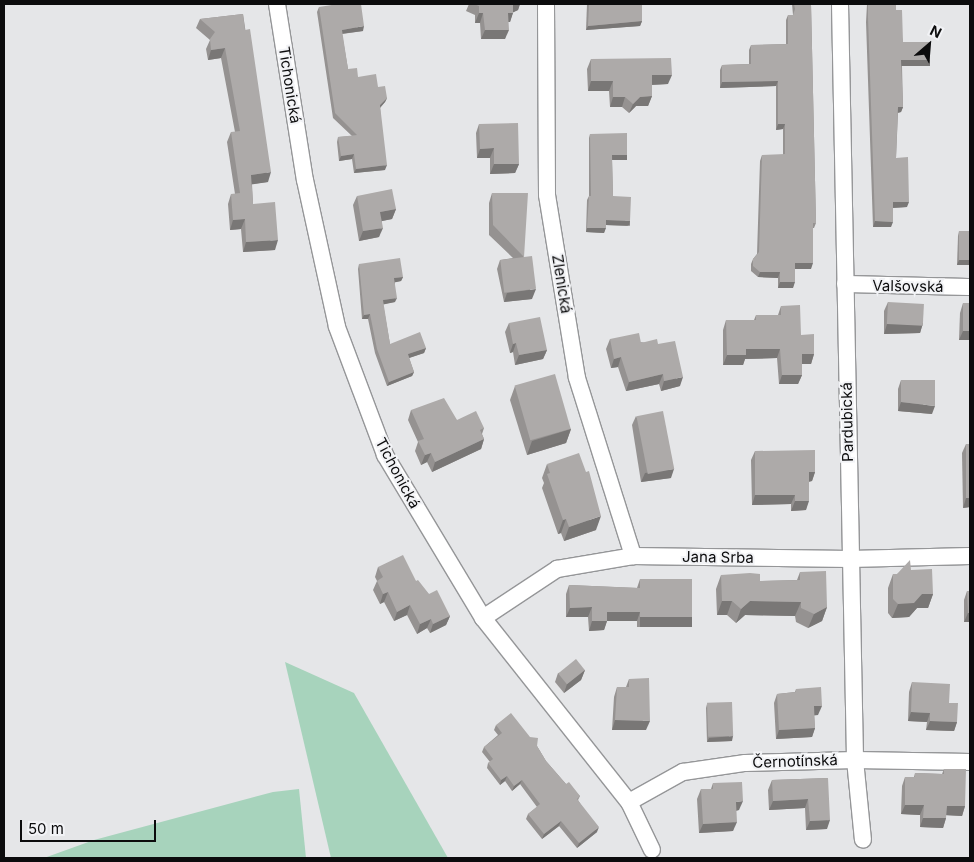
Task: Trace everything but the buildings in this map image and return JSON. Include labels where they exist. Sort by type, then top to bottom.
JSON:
[{"type":"street","name":"Tichonická","points":[[277,4],[304,180],[337,327],[385,455],[483,618],[629,802],[652,850]]},
{"type":"street","name":"Zlenická","points":[[546,4],[547,195],[577,378],[633,556]]},
{"type":"street","name":"Pardubická","points":[[840,4],[855,760],[863,840]]},
{"type":"street","name":"Valšovská","points":[[845,284],[970,287]]},
{"type":"street","name":"Jana Srba","points":[[483,618],[557,569],[633,556],[850,558],[970,556]]},
{"type":"street","name":"Černotínská","points":[[629,802],[683,772],[745,763],[855,760],[970,762]]},
{"type":"green space","points":[[285,662],[354,693],[448,858],[331,858]]},
{"type":"green space","points":[[299,789],[306,858],[44,858],[94,840],[273,792]]}]
